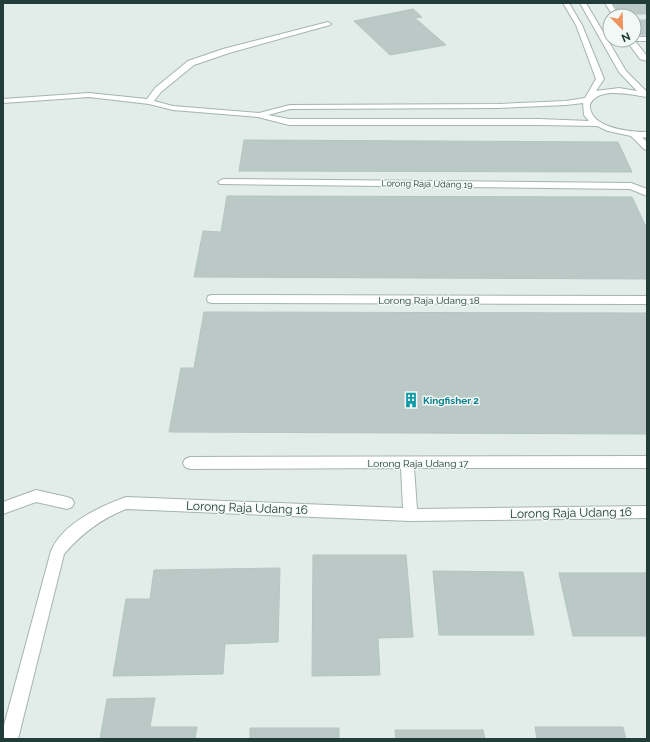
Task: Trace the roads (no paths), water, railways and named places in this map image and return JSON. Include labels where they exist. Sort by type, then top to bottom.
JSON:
[{"type":"street","points":[[566,3],[579,25],[600,79],[585,105],[586,112],[599,124],[621,133],[647,135]]},
{"type":"street","points":[[583,3],[623,72],[647,95]]},
{"type":"street","points":[[149,102],[158,90],[191,63],[226,51],[328,24]]},
{"type":"street","points":[[637,48],[645,58]]},
{"type":"street","points":[[258,115],[290,106],[498,106],[588,100],[595,94],[619,90],[647,95]]},
{"type":"street","points":[[3,101],[89,95],[121,100],[149,102],[173,108],[258,115],[290,122],[539,122],[599,124]]},
{"type":"street","points":[[634,135],[647,147]]},
{"type":"street","name":"Lorong Raja Udang 19","points":[[223,182],[631,186],[647,193]]},
{"type":"street","name":"Lorong Raja Udang 18","points":[[212,299],[647,300]]},
{"type":"street","name":"Lorong Raja Udang 17","points":[[190,463],[647,462]]},
{"type":"street","points":[[407,463],[410,515]]},
{"type":"street","points":[[3,508],[36,496],[67,502]]},
{"type":"street","name":"Lorong Raja Udang 16","points":[[9,739],[58,551],[72,534],[89,520],[106,510],[126,503],[410,515],[647,512]]},
{"type":"place","name":"Kingfisher 2","points":[[411,400]]}]
